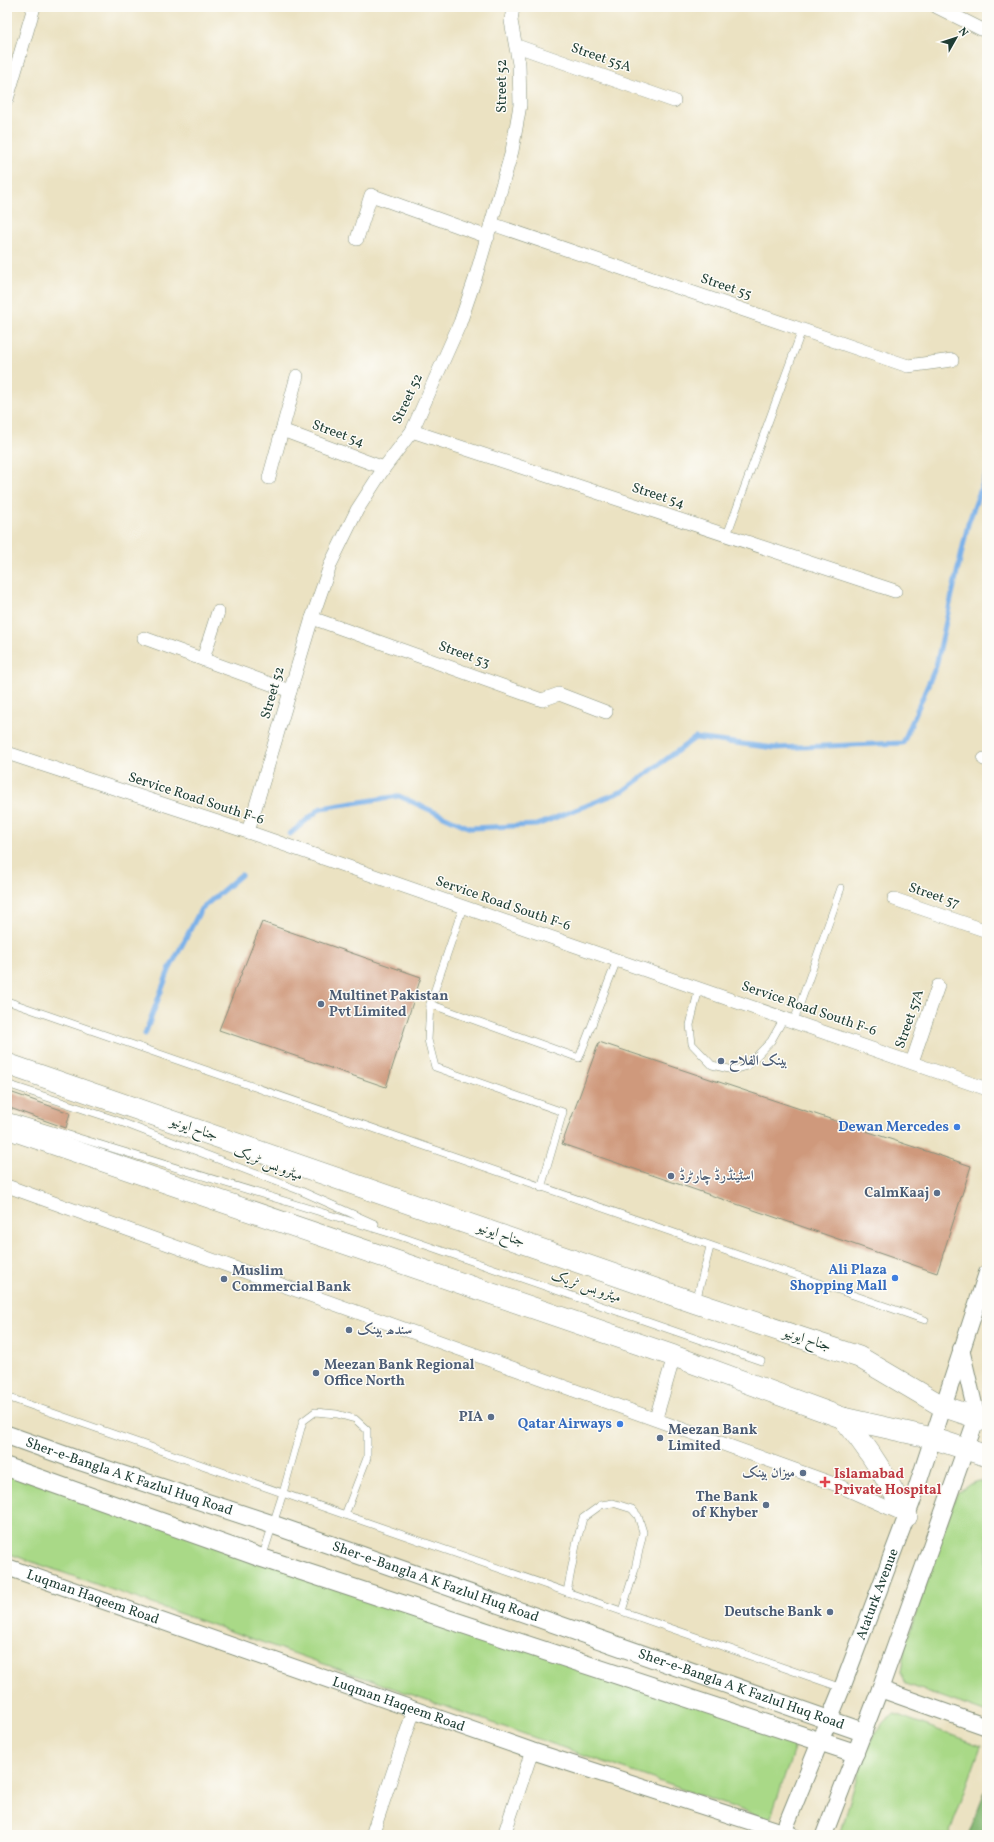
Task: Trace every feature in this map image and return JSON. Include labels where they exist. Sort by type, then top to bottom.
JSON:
[{"type":"main road","name":"جناح ایونیو","points":[[7,1064],[696,1303],[859,1357],[942,1406],[982,1419]]},
{"type":"main road","points":[[7,1128],[674,1356],[843,1418],[932,1438],[987,1456]]},
{"type":"main road","points":[[843,1418],[861,1440],[887,1480],[907,1516]]},
{"type":"main road","name":"Sher-e-Bangla A K Fazlul Huq Road","points":[[7,1435],[80,1461],[274,1525],[863,1732]]},
{"type":"main road","name":"Sher-e-Bangla A K Fazlul Huq Road","points":[[7,1467],[262,1558],[855,1753]]},
{"type":"street","points":[[7,99],[34,7]]},
{"type":"street","name":"Street 52","points":[[248,832],[312,618],[331,563],[357,510],[384,468],[412,431],[460,324],[488,237],[512,151],[520,105],[517,46],[511,21],[513,7]]},
{"type":"street","points":[[937,7],[987,32]]},
{"type":"street","name":"Street 55A","points":[[517,46],[674,101]]},
{"type":"street","points":[[357,239],[371,195],[488,237]]},
{"type":"street","name":"Street 55","points":[[492,224],[908,366],[952,360]]},
{"type":"street","points":[[269,478],[297,376]]},
{"type":"street","name":"Street 54","points":[[282,430],[384,468]]},
{"type":"street","name":"Street 54","points":[[412,431],[895,591]]},
{"type":"street","points":[[203,659],[218,612]]},
{"type":"street","name":"Street 53","points":[[312,618],[542,700],[559,694],[606,712]]},
{"type":"street","points":[[144,638],[290,691]]},
{"type":"street","name":"Service Road South F-6","points":[[7,754],[248,832],[987,1089]]},
{"type":"street","name":"Street 57","points":[[894,899],[987,931]]},
{"type":"street","name":"Street 57A","points":[[912,1062],[938,986]]},
{"type":"street","points":[[7,1186],[656,1418],[837,1485],[907,1516]]},
{"type":"street","name":"Ataturk Avenue","points":[[786,1834],[820,1741],[842,1688],[907,1516],[987,1273]]},
{"type":"street","points":[[824,1835],[880,1688],[965,1449],[982,1419],[962,1349]]},
{"type":"street","points":[[656,1418],[674,1356]]},
{"type":"street","name":"Luqman Haqeem Road","points":[[7,1567],[414,1710],[786,1834]]},
{"type":"street","points":[[880,1688],[987,1727]]},
{"type":"street","points":[[372,1835],[414,1710]]},
{"type":"street","points":[[504,1835],[532,1750]]},
{"type":"lane","points":[[727,536],[802,330]]},
{"type":"lane","points":[[699,988],[690,1025],[692,1044],[712,1065],[733,1070],[747,1066],[771,1041],[789,1019],[842,888]]},
{"type":"lane","points":[[463,907],[430,1004],[428,1040],[435,1067],[563,1112],[541,1188]]},
{"type":"lane","points":[[430,1004],[579,1058],[617,960]]},
{"type":"lane","points":[[7,1001],[710,1247],[925,1320]]},
{"type":"lane","name":"میٹرو بس ٹریک","points":[[7,1084],[128,1124],[301,1191],[402,1237]]},
{"type":"lane","name":"میٹرو بس ٹریک","points":[[7,1116],[402,1237],[761,1361]]},
{"type":"lane","points":[[696,1303],[710,1247]]},
{"type":"lane","points":[[7,1396],[842,1688]]},
{"type":"lane","points":[[262,1558],[274,1525],[303,1422],[315,1412],[337,1414],[355,1419],[367,1430],[367,1458],[345,1515]]},
{"type":"lane","points":[[567,1592],[583,1518],[601,1505],[613,1503],[632,1509],[638,1516],[643,1532],[636,1569],[622,1611]]},
{"type":"green space","points":[[7,1467],[799,1734],[770,1820],[7,1553]]},
{"type":"green space","points":[[978,1481],[987,1482],[987,1713],[906,1684],[901,1671],[905,1646],[956,1495],[971,1484]]},
{"type":"green space","points":[[895,1714],[981,1746],[949,1835],[840,1835],[860,1768],[868,1749],[876,1733],[885,1721]]},
{"type":"green space","points":[[987,1787],[987,1835],[968,1835]]},
{"type":"building","name":"Multinet Pakistan Pvt Limited","points":[[262,922],[421,977],[386,1087],[219,1030]]},
{"type":"building","points":[[599,1042],[971,1166],[937,1273],[562,1144]]},
{"type":"building","points":[[7,1091],[70,1113],[66,1128],[7,1107]]},
{"type":"waterway","points":[[290,834],[321,808],[399,796],[470,828],[537,825],[623,791],[695,738],[775,748],[903,743],[936,666],[968,524],[987,472]]},
{"type":"waterway","points":[[145,1034],[169,970],[201,909],[241,875]]},
{"type":"place","name":"Multinet Pakistan Pvt Limited","points":[[321,1004]]},
{"type":"place","name":"بینک الفلاح","points":[[721,1061]]},
{"type":"place","name":"Dewan Mercedes","points":[[957,1127]]},
{"type":"place","name":"اسٹینڈرڈ چارٹرڈ","points":[[671,1176]]},
{"type":"place","name":"CalmKaaj","points":[[937,1193]]},
{"type":"place","name":"Ali Plaza Shopping Mall","points":[[895,1278]]},
{"type":"place","name":"Muslim Commercial Bank","points":[[224,1279]]},
{"type":"place","name":"سندھ بینک","points":[[349,1330]]},
{"type":"place","name":"Meezan Bank Regional Office North","points":[[316,1373]]},
{"type":"place","name":"PIA","points":[[491,1417]]},
{"type":"place","name":"Qatar Airways","points":[[620,1424]]},
{"type":"place","name":"Meezan Bank Limited","points":[[660,1438]]},
{"type":"place","name":"میزان بینک","points":[[803,1473]]},
{"type":"place","name":"Islamabad Private Hospital","points":[[825,1482]]},
{"type":"place","name":"The Bank of Khyber","points":[[766,1505]]},
{"type":"place","name":"Deutsche Bank","points":[[830,1612]]}]
